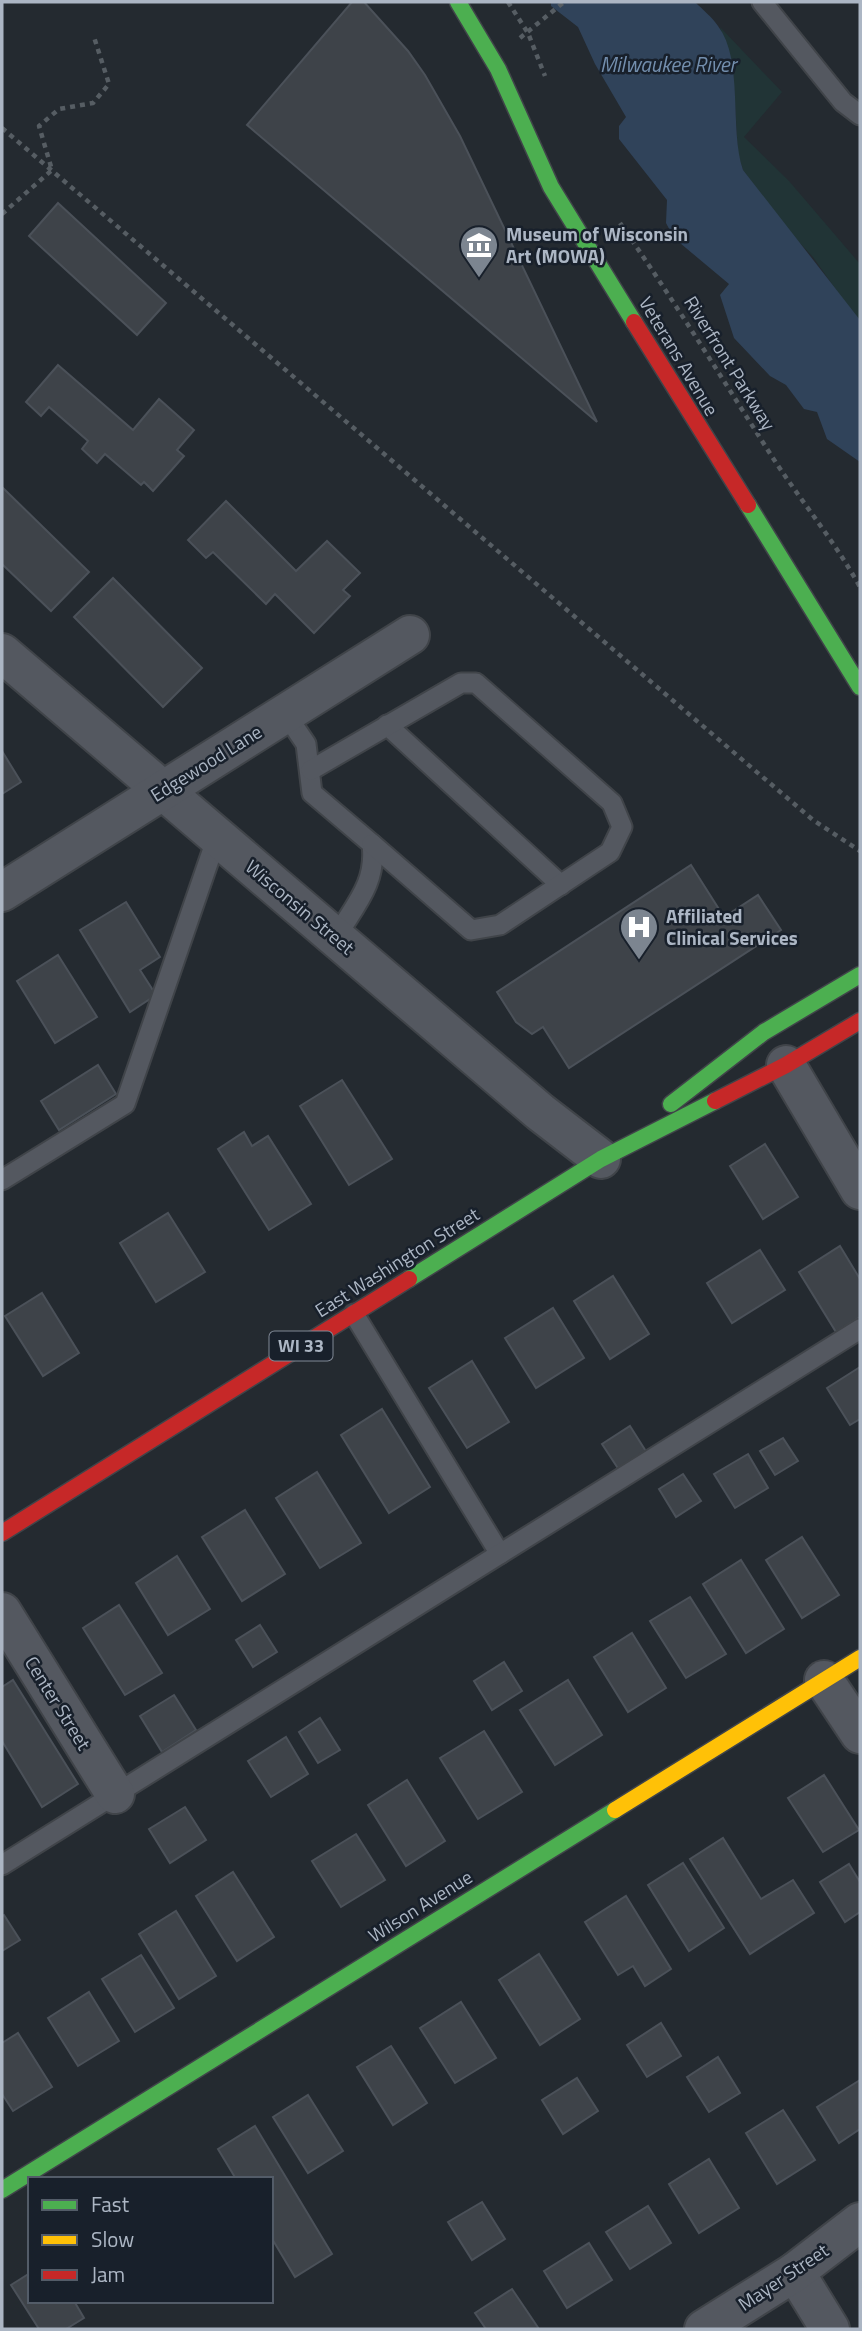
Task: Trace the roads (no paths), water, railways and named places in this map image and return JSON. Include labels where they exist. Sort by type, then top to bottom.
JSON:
[{"type":"street","name":"Veterans Avenue","points":[[458,2],[493,55],[515,99],[551,187],[860,687]]},
{"type":"street","name":"Edgewood Lane","points":[[2,892],[410,635]]},
{"type":"street","name":"Wisconsin Street","points":[[2,653],[540,1112],[601,1158]]},
{"type":"street","name":"East Washington Street","points":[[2,1533],[601,1158],[764,1032],[860,975]]},
{"type":"street","name":"East Washington Street","points":[[601,1158],[786,1065],[860,1021]]},
{"type":"street","points":[[786,1065],[860,1190]]},
{"type":"street","name":"Center Street","points":[[2,1612],[115,1794]]},
{"type":"street","name":"Wilson Avenue","points":[[2,2190],[860,1658]]},
{"type":"street","points":[[824,1680],[860,1734]]},
{"type":"street","name":"Mayer Street","points":[[704,2329],[795,2272],[860,2222]]},
{"type":"street","points":[[795,2272],[830,2329]]},
{"type":"lane","points":[[762,2],[843,102],[860,116]]},
{"type":"lane","points":[[285,713],[306,744],[312,793],[471,930],[500,925],[610,852],[622,827],[612,803],[477,682],[461,683],[311,770]]},
{"type":"lane","points":[[387,726],[561,885]]},
{"type":"lane","points":[[2,1180],[125,1104],[217,837]]},
{"type":"lane","points":[[336,937],[372,878],[372,844]]},
{"type":"lane","points":[[354,1314],[500,1555]]},
{"type":"lane","points":[[2,1865],[860,1329]]},
{"type":"water","name":"Milwaukee River","points":[[551,2],[695,2],[718,26],[731,57],[737,135],[743,170],[860,320],[860,462],[827,439],[817,412],[804,409],[786,385],[770,376],[734,338],[720,295],[729,284],[674,238],[666,223],[667,200],[619,139],[619,126],[626,117],[595,64],[578,27],[551,6]]},
{"type":"place","name":"Museum of Wisconsin Art (MOWA)","points":[[479,279]]},
{"type":"place","name":"Affiliated Clinical Services","points":[[639,961]]}]
